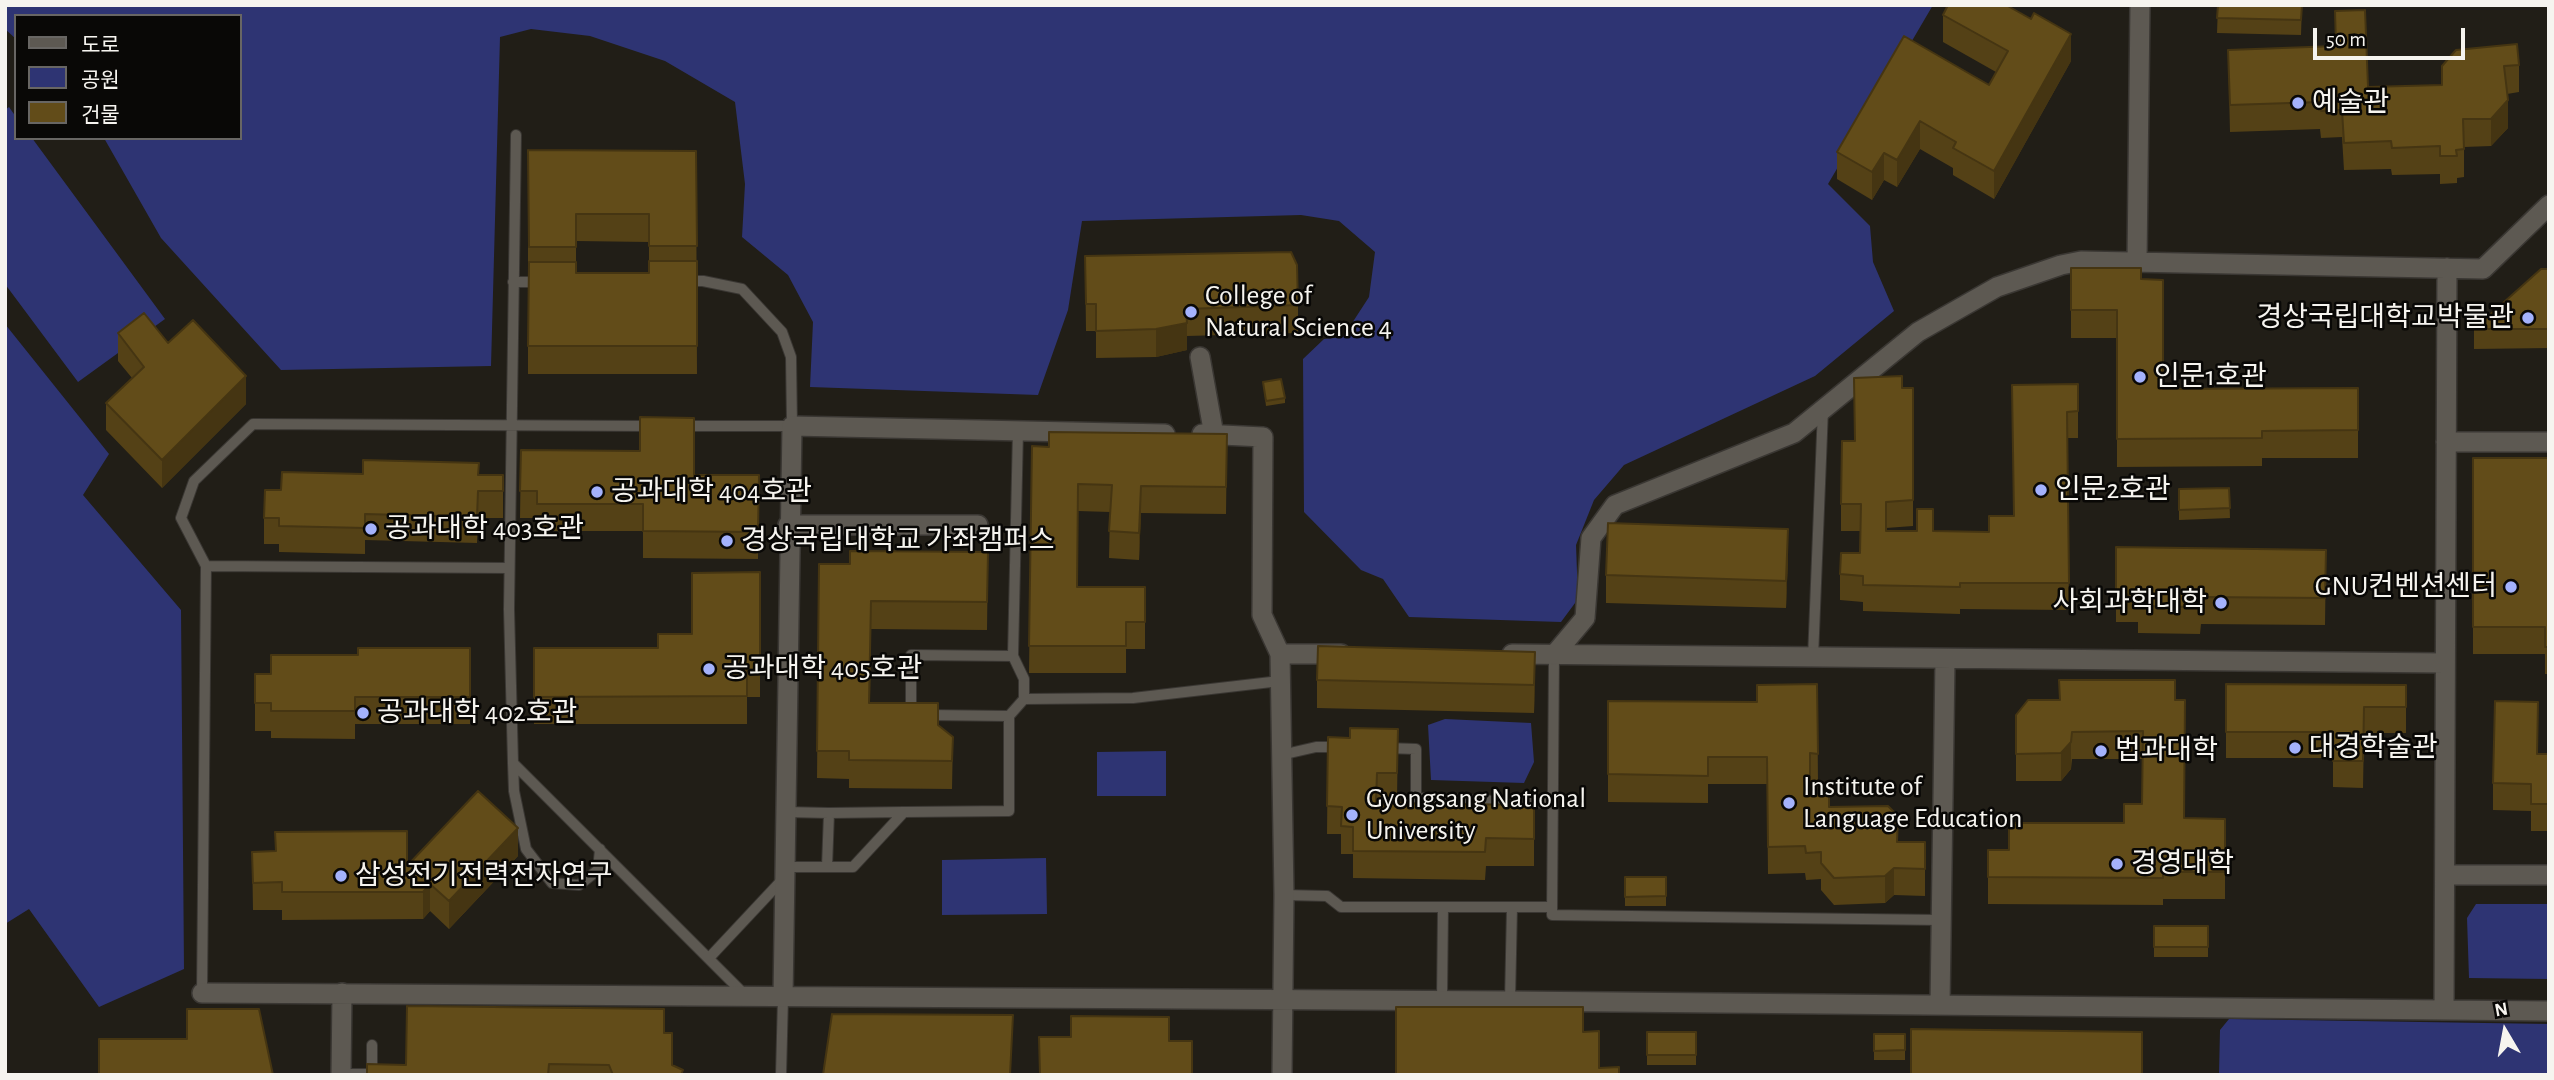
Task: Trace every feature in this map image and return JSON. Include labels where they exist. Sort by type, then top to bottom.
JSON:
[{"type":"street","points":[[2137,262],[2140,5]]},
{"type":"street","points":[[1554,655],[1585,618],[1591,538],[1615,505],[1794,433],[1918,332],[1997,287],[2081,261],[2483,269],[2549,205]]},
{"type":"street","points":[[2444,1010],[2446,268]]},
{"type":"street","points":[[1200,357],[1214,435]]},
{"type":"street","points":[[783,997],[788,525],[792,426],[1263,437],[1262,615],[1279,654],[1280,681],[1284,895],[1283,1075]]},
{"type":"street","points":[[2446,442],[2549,442]]},
{"type":"street","points":[[788,525],[978,525]]},
{"type":"street","points":[[1279,654],[1360,654]]},
{"type":"street","points":[[1499,654],[2445,663]]},
{"type":"street","points":[[1940,1005],[1945,660]]},
{"type":"street","points":[[2446,875],[2549,875]]},
{"type":"street","points":[[202,993],[1442,1000],[2549,1011]]},
{"type":"street","points":[[341,1074],[342,993]]},
{"type":"lane","points":[[516,135],[509,568],[514,792],[526,849],[552,883],[579,885],[598,870],[600,849]]},
{"type":"lane","points":[[671,426],[792,426],[791,357],[782,332],[766,312],[743,289],[703,281],[676,281]]},
{"type":"lane","points":[[513,282],[552,282]]},
{"type":"lane","points":[[1813,658],[1823,408]]},
{"type":"lane","points":[[202,993],[206,566],[181,518],[194,481],[253,424],[658,426]]},
{"type":"lane","points":[[786,812],[1009,811],[1009,716],[1024,699],[1024,680],[1013,656],[1018,430]]},
{"type":"lane","points":[[206,566],[509,568]]},
{"type":"lane","points":[[1009,716],[911,715],[911,655],[1013,656]]},
{"type":"lane","points":[[1554,655],[1552,915],[1941,920]]},
{"type":"lane","points":[[1024,699],[1133,698],[1280,681]]},
{"type":"lane","points":[[1281,755],[1316,747],[1353,748]]},
{"type":"lane","points":[[1379,748],[1416,749],[1416,798],[1552,803]]},
{"type":"lane","points":[[513,763],[745,996]]},
{"type":"lane","points":[[709,958],[785,872],[853,867],[904,812]]},
{"type":"lane","points":[[827,867],[829,813]]},
{"type":"lane","points":[[1284,895],[1328,896],[1341,906],[1552,907]]},
{"type":"lane","points":[[1442,1000],[1443,907]]},
{"type":"lane","points":[[1510,1001],[1512,907]]},
{"type":"lane","points":[[781,1075],[783,997]]},
{"type":"lane","points":[[341,1074],[372,1073],[372,1045]]},
{"type":"green space","points":[[5,5],[1933,5],[1828,184],[1870,226],[1873,262],[1894,311],[1815,376],[1624,465],[1594,500],[1576,545],[1578,599],[1561,622],[1409,617],[1383,579],[1361,570],[1304,512],[1303,359],[1324,339],[1343,337],[1369,297],[1375,252],[1339,221],[1301,215],[1082,221],[1068,310],[1038,395],[810,387],[813,322],[788,275],[742,237],[745,184],[735,102],[665,61],[590,36],[531,29],[500,37],[491,366],[281,370],[161,238],[105,140],[242,140],[242,14],[14,14],[14,37],[5,29]]},
{"type":"green space","points":[[9,107],[14,114],[14,140],[33,140],[165,319],[78,382],[5,284],[5,110]]},
{"type":"green space","points":[[5,324],[109,454],[83,495],[181,610],[184,969],[99,1007],[29,909],[5,924]]},
{"type":"green space","points":[[1445,719],[1531,723],[1534,762],[1524,783],[1431,780],[1428,725]]},
{"type":"green space","points":[[1166,751],[1166,796],[1097,796],[1097,752]]},
{"type":"green space","points":[[1046,858],[1047,914],[942,915],[942,860]]},
{"type":"green space","points":[[2476,904],[2549,904],[2549,979],[2469,978],[2467,918]]},
{"type":"green space","points":[[2229,1019],[2549,1024],[2549,1075],[2219,1075],[2220,1030]]},
{"type":"building","points":[[1948,5],[2006,5],[2031,19],[2034,13],[2071,34],[1994,171],[1953,148],[1956,142],[1920,121],[1897,160],[1884,153],[1872,172],[1837,152],[1904,36],[1989,85],[2008,51],[1943,15]]},
{"type":"building","points":[[2218,5],[2302,5],[2301,20],[2217,18]]},
{"type":"building","points":[[2365,10],[2368,87],[2442,85],[2442,66],[2456,50],[2517,44],[2519,65],[2504,66],[2508,100],[2491,119],[2463,119],[2464,149],[2456,150],[2457,156],[2440,156],[2440,146],[2392,148],[2391,141],[2344,143],[2342,110],[2321,111],[2320,102],[2230,105],[2228,50],[2336,46],[2335,11]]},
{"type":"building","points":[[528,150],[696,151],[697,246],[649,246],[649,214],[576,214],[576,247],[529,247]]},
{"type":"building","points":[[1291,252],[1297,265],[1298,305],[1186,309],[1187,323],[1156,329],[1096,331],[1096,304],[1086,304],[1085,256]]},
{"type":"building","points":[[649,261],[697,261],[697,346],[528,346],[529,262],[576,262],[576,273],[649,273]]},
{"type":"building","points":[[2071,268],[2141,268],[2141,279],[2163,280],[2163,389],[2358,388],[2358,430],[2262,431],[2262,438],[2117,439],[2117,310],[2071,310]]},
{"type":"building","points":[[2541,269],[2549,269],[2549,329],[2474,329]]},
{"type":"building","points":[[144,313],[168,343],[193,320],[246,376],[162,460],[106,403],[144,367],[118,333]]},
{"type":"building","points":[[1902,376],[1902,388],[1913,388],[1913,500],[1886,502],[1886,531],[1917,531],[1917,509],[1933,509],[1933,531],[1989,532],[1989,516],[2014,516],[2012,385],[2078,384],[2078,411],[2067,412],[2069,583],[1960,583],[1960,587],[1863,585],[1863,576],[1840,574],[1841,553],[1860,553],[1861,504],[1841,504],[1842,441],[1855,441],[1854,378]]},
{"type":"building","points":[[1281,379],[1285,398],[1266,401],[1263,382]]},
{"type":"building","points":[[640,417],[694,418],[694,475],[759,475],[758,532],[643,531],[643,504],[537,504],[537,491],[520,491],[521,450],[640,451]]},
{"type":"building","points":[[1049,432],[1227,434],[1226,487],[1141,486],[1139,533],[1109,531],[1112,485],[1078,484],[1077,587],[1145,587],[1145,622],[1126,622],[1126,646],[1029,646],[1032,446],[1049,447]]},
{"type":"building","name":"GNU컨벤션센터","points":[[2473,458],[2549,458],[2549,647],[2545,647],[2545,627],[2473,627]]},
{"type":"building","points":[[363,460],[479,463],[478,475],[503,475],[503,491],[478,491],[477,517],[365,514],[365,528],[279,526],[279,518],[264,518],[265,490],[281,490],[282,472],[363,474]]},
{"type":"building","points":[[2229,488],[2230,508],[2179,510],[2179,489]]},
{"type":"building","points":[[1608,523],[1788,529],[1786,581],[1606,575]]},
{"type":"building","points":[[2116,547],[2326,550],[2325,598],[2201,597],[2200,607],[2138,606],[2138,595],[2116,594]]},
{"type":"building","points":[[850,551],[988,552],[987,602],[871,601],[869,703],[938,703],[938,725],[953,737],[952,761],[849,760],[849,751],[817,751],[819,564],[850,564]]},
{"type":"building","name":"공과대학 405호관","points":[[760,572],[760,669],[747,669],[747,696],[534,697],[534,648],[658,648],[658,634],[692,634],[692,573]]},
{"type":"building","points":[[1318,646],[1535,652],[1534,685],[1317,680]]},
{"type":"building","points":[[358,648],[470,648],[470,697],[355,697],[355,711],[271,711],[271,703],[255,703],[255,674],[271,674],[271,655],[358,655]]},
{"type":"building","points":[[2059,680],[2175,680],[2175,700],[2185,700],[2184,818],[2225,819],[2225,872],[2163,872],[2163,878],[1988,877],[1988,850],[2009,850],[2009,823],[2124,823],[2124,804],[2142,804],[2143,731],[2072,732],[2071,742],[2061,753],[2016,754],[2016,715],[2028,700],[2060,700]]},
{"type":"building","points":[[1817,684],[1818,754],[1810,753],[1810,795],[1829,796],[1829,807],[1888,806],[1898,816],[1897,842],[1925,842],[1925,869],[1894,868],[1885,876],[1834,878],[1821,863],[1821,852],[1806,853],[1805,846],[1768,847],[1767,757],[1708,757],[1708,776],[1608,774],[1608,701],[1757,702],[1757,685]]},
{"type":"building","points":[[2226,684],[2406,685],[2406,707],[2364,707],[2363,761],[2333,761],[2333,732],[2226,732]]},
{"type":"building","points":[[2495,701],[2538,702],[2537,754],[2549,754],[2549,804],[2531,804],[2531,784],[2493,783]]},
{"type":"building","points":[[1350,728],[1398,729],[1397,773],[1377,773],[1376,803],[1534,805],[1534,839],[1486,838],[1485,852],[1353,851],[1353,827],[1341,826],[1342,807],[1327,806],[1328,737],[1350,738]]},
{"type":"building","points":[[478,791],[518,828],[449,901],[430,884],[423,892],[282,892],[282,882],[253,883],[252,852],[276,851],[275,832],[407,831],[407,866]]},
{"type":"building","points":[[1625,877],[1666,877],[1666,896],[1625,897]]},
{"type":"building","points":[[2154,926],[2208,926],[2208,947],[2154,947]]},
{"type":"building","points":[[407,1006],[664,1009],[664,1033],[672,1033],[672,1065],[683,1070],[681,1075],[613,1075],[609,1065],[549,1064],[548,1075],[367,1075],[367,1064],[406,1065]]},
{"type":"building","points":[[1396,1007],[1583,1007],[1583,1032],[1599,1031],[1599,1068],[1619,1067],[1619,1075],[1396,1075]]},
{"type":"building","points":[[187,1009],[259,1009],[273,1075],[99,1075],[99,1039],[187,1039]]},
{"type":"building","points":[[832,1014],[1013,1015],[1010,1075],[823,1075]]},
{"type":"building","points":[[1071,1016],[1169,1017],[1169,1041],[1192,1041],[1192,1075],[1040,1075],[1039,1037],[1071,1037]]},
{"type":"building","points":[[1911,1029],[2142,1032],[2142,1075],[1911,1075]]},
{"type":"building","points":[[1647,1032],[1696,1032],[1696,1055],[1647,1055]]},
{"type":"building","points":[[1874,1034],[1905,1034],[1905,1050],[1874,1051]]},
{"type":"place","name":"예술관","points":[[2298,103]]},
{"type":"place","name":"College of Natural Science 4","points":[[1191,312]]},
{"type":"place","name":"경상국립대학교박물관","points":[[2528,318]]},
{"type":"place","name":"인문1호관","points":[[2140,377]]},
{"type":"place","name":"인문2호관","points":[[2041,490]]},
{"type":"place","name":"공과대학 404호관","points":[[597,492]]},
{"type":"place","name":"공과대학 403호관","points":[[371,529]]},
{"type":"place","name":"경상국립대학교 가좌캠퍼스","points":[[727,541]]},
{"type":"place","name":"GNU컨벤션센터","points":[[2511,587]]},
{"type":"place","name":"사회과학대학","points":[[2221,603]]},
{"type":"place","name":"공과대학 405호관","points":[[709,669]]},
{"type":"place","name":"공과대학 402호관","points":[[363,713]]},
{"type":"place","name":"대경학술관","points":[[2295,748]]},
{"type":"place","name":"법과대학","points":[[2101,751]]},
{"type":"place","name":"Institute of Language Education","points":[[1789,803]]},
{"type":"place","name":"Gyongsang National University","points":[[1352,815]]},
{"type":"place","name":"경영대학","points":[[2117,864]]},
{"type":"place","name":"삼성전기전력전자연구","points":[[341,876]]}]
